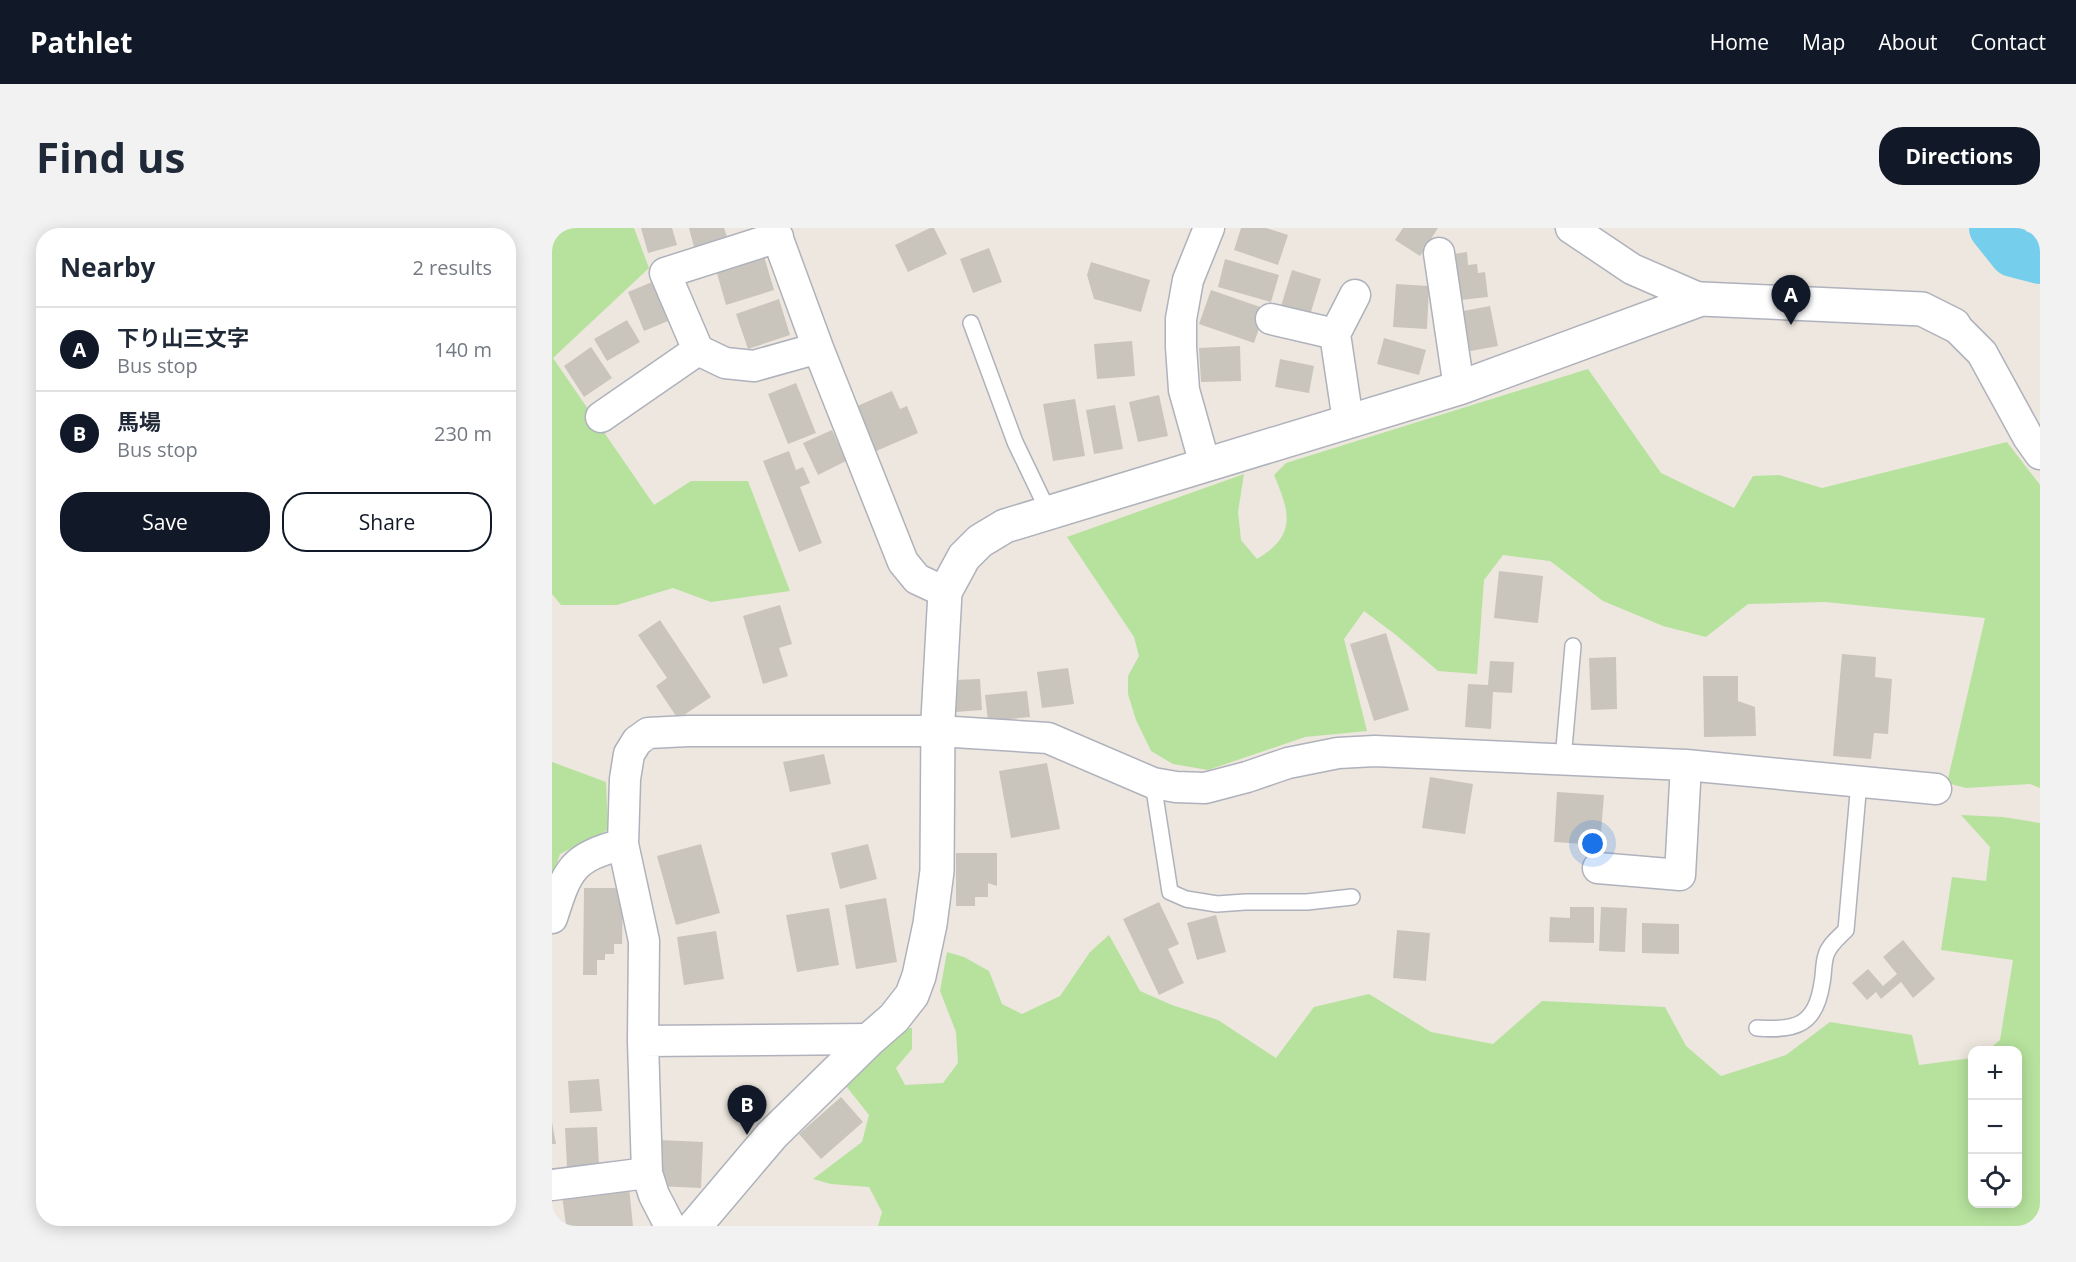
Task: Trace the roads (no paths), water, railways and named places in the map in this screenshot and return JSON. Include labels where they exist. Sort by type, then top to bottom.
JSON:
[{"type":"street","points":[[1205,465],[1184,390],[1181,319],[1188,280],[1209,228]]},
{"type":"street","points":[[1571,228],[1632,269],[1701,299],[1922,309],[1954,325],[1982,353],[2028,437],[2040,454]]},
{"type":"street","points":[[818,348],[754,366],[725,363],[698,350],[665,273],[776,232],[818,348],[903,562],[916,579],[945,592]]},
{"type":"street","points":[[1439,253],[1459,388]]},
{"type":"street","points":[[1348,422],[1335,334],[1355,296]]},
{"type":"street","points":[[695,1226],[772,1135],[894,1018],[912,995],[920,976],[937,872],[938,731],[945,592],[964,557],[980,541],[1005,526],[1459,388],[1701,299]]},
{"type":"street","points":[[1271,319],[1335,334]]},
{"type":"street","points":[[601,417],[698,350]]},
{"type":"street","points":[[670,1226],[654,1195],[647,1173],[643,1041],[644,940],[624,844],[625,779],[629,754],[637,741],[648,733],[938,731],[1048,738],[1153,783],[1176,787],[1205,788],[1288,763],[1338,753],[1375,751],[1686,765],[1936,789]]},
{"type":"street","points":[[1598,868],[1680,875],[1686,765]]},
{"type":"street","points":[[552,918],[562,886],[571,870],[582,859],[624,844]]},
{"type":"street","points":[[643,1041],[870,1039]]},
{"type":"street","points":[[552,1185],[647,1173]]},
{"type":"lane","points":[[971,323],[1015,442],[1049,513]]},
{"type":"lane","points":[[1563,759],[1573,646]]},
{"type":"lane","points":[[1757,1028],[1777,1030],[1796,1027],[1819,1004],[1826,955],[1846,930],[1858,782]]},
{"type":"lane","points":[[1153,783],[1170,892],[1186,899],[1217,904],[1307,902],[1352,897]]},
{"type":"waterway","points":[[1993,228],[2013,253],[2040,260]]},
{"type":"place","name":"下り山三文字","points":[[1791,325]]},
{"type":"place","name":"馬場","points":[[747,1135]]}]
